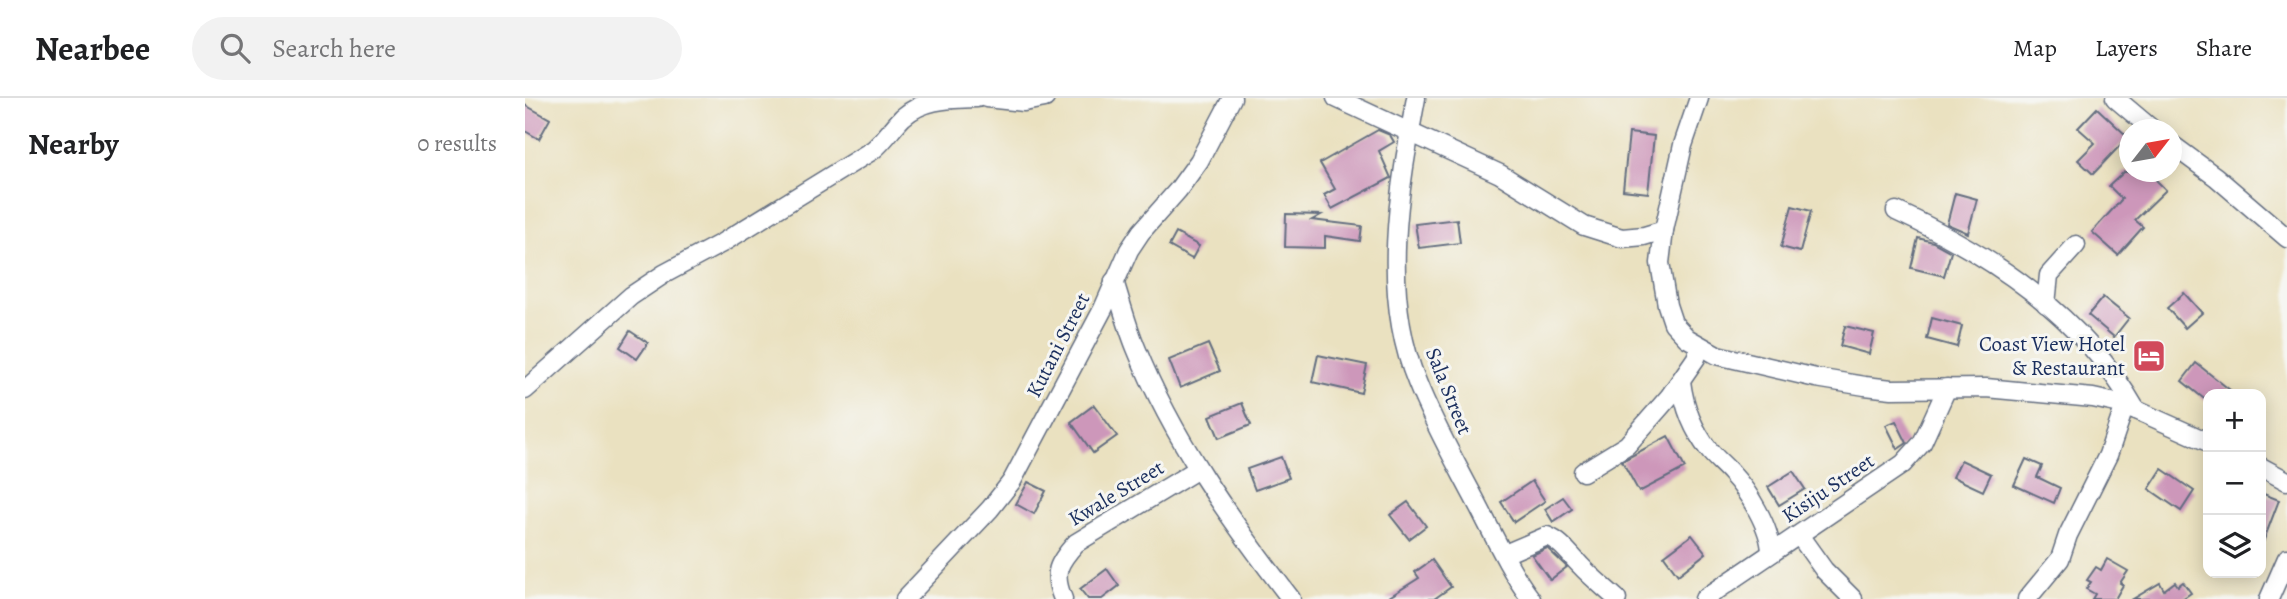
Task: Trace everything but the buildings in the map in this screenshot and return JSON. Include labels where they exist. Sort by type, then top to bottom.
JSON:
[{"type":"street","points":[[525,390],[631,296],[873,150],[888,137],[904,116],[940,99],[977,98]]},
{"type":"street","points":[[986,98],[1024,102],[1045,98]]},
{"type":"street","name":"Kutani Street","points":[[905,599],[991,509],[1012,481],[1141,232],[1199,161],[1232,98]]},
{"type":"street","points":[[1336,98],[1500,174],[1584,226],[1622,238],[1644,236],[1664,230]]},
{"type":"street","name":"Sala Street","points":[[1416,98],[1395,239],[1401,323],[1416,380],[1448,449],[1531,599]]},
{"type":"street","points":[[1699,98],[1683,145],[1664,230],[1660,263],[1673,323],[1687,338],[1717,355],[1816,378],[1892,389],[1947,388],[2075,395],[2130,408],[2203,440]]},
{"type":"street","points":[[2115,98],[2140,119]]},
{"type":"street","points":[[2182,152],[2287,238]]},
{"type":"street","points":[[1896,211],[1948,235],[2014,277],[2046,303],[2105,363],[2130,408]]},
{"type":"street","points":[[2046,303],[2047,282],[2051,270],[2076,244]]},
{"type":"street","points":[[1114,281],[1136,347],[1198,470],[1238,530],[1291,599]]},
{"type":"street","points":[[1583,472],[1627,445],[1681,381],[1700,346]]},
{"type":"street","points":[[1681,381],[1683,402],[1697,431],[1708,449],[1734,475],[1757,511],[1771,540],[1771,554]]},
{"type":"street","name":"Kisiju Street","points":[[1704,599],[1903,464],[1922,443],[1947,388]]},
{"type":"street","points":[[2027,599],[2060,559],[2068,535],[2130,408]]},
{"type":"street","name":"Kwale Street","points":[[1063,599],[1057,584],[1057,571],[1062,557],[1076,543],[1198,470]]},
{"type":"street","points":[[2266,470],[2287,481]]},
{"type":"street","points":[[1799,535],[1824,570],[1853,599]]},
{"type":"street","points":[[1505,555],[1547,536],[1556,540],[1617,599]]},
{"type":"street","points":[[2269,599],[2287,558]]},
{"type":"place","name":"Coast View Hotel & Restaurant","points":[[2149,356]]}]
